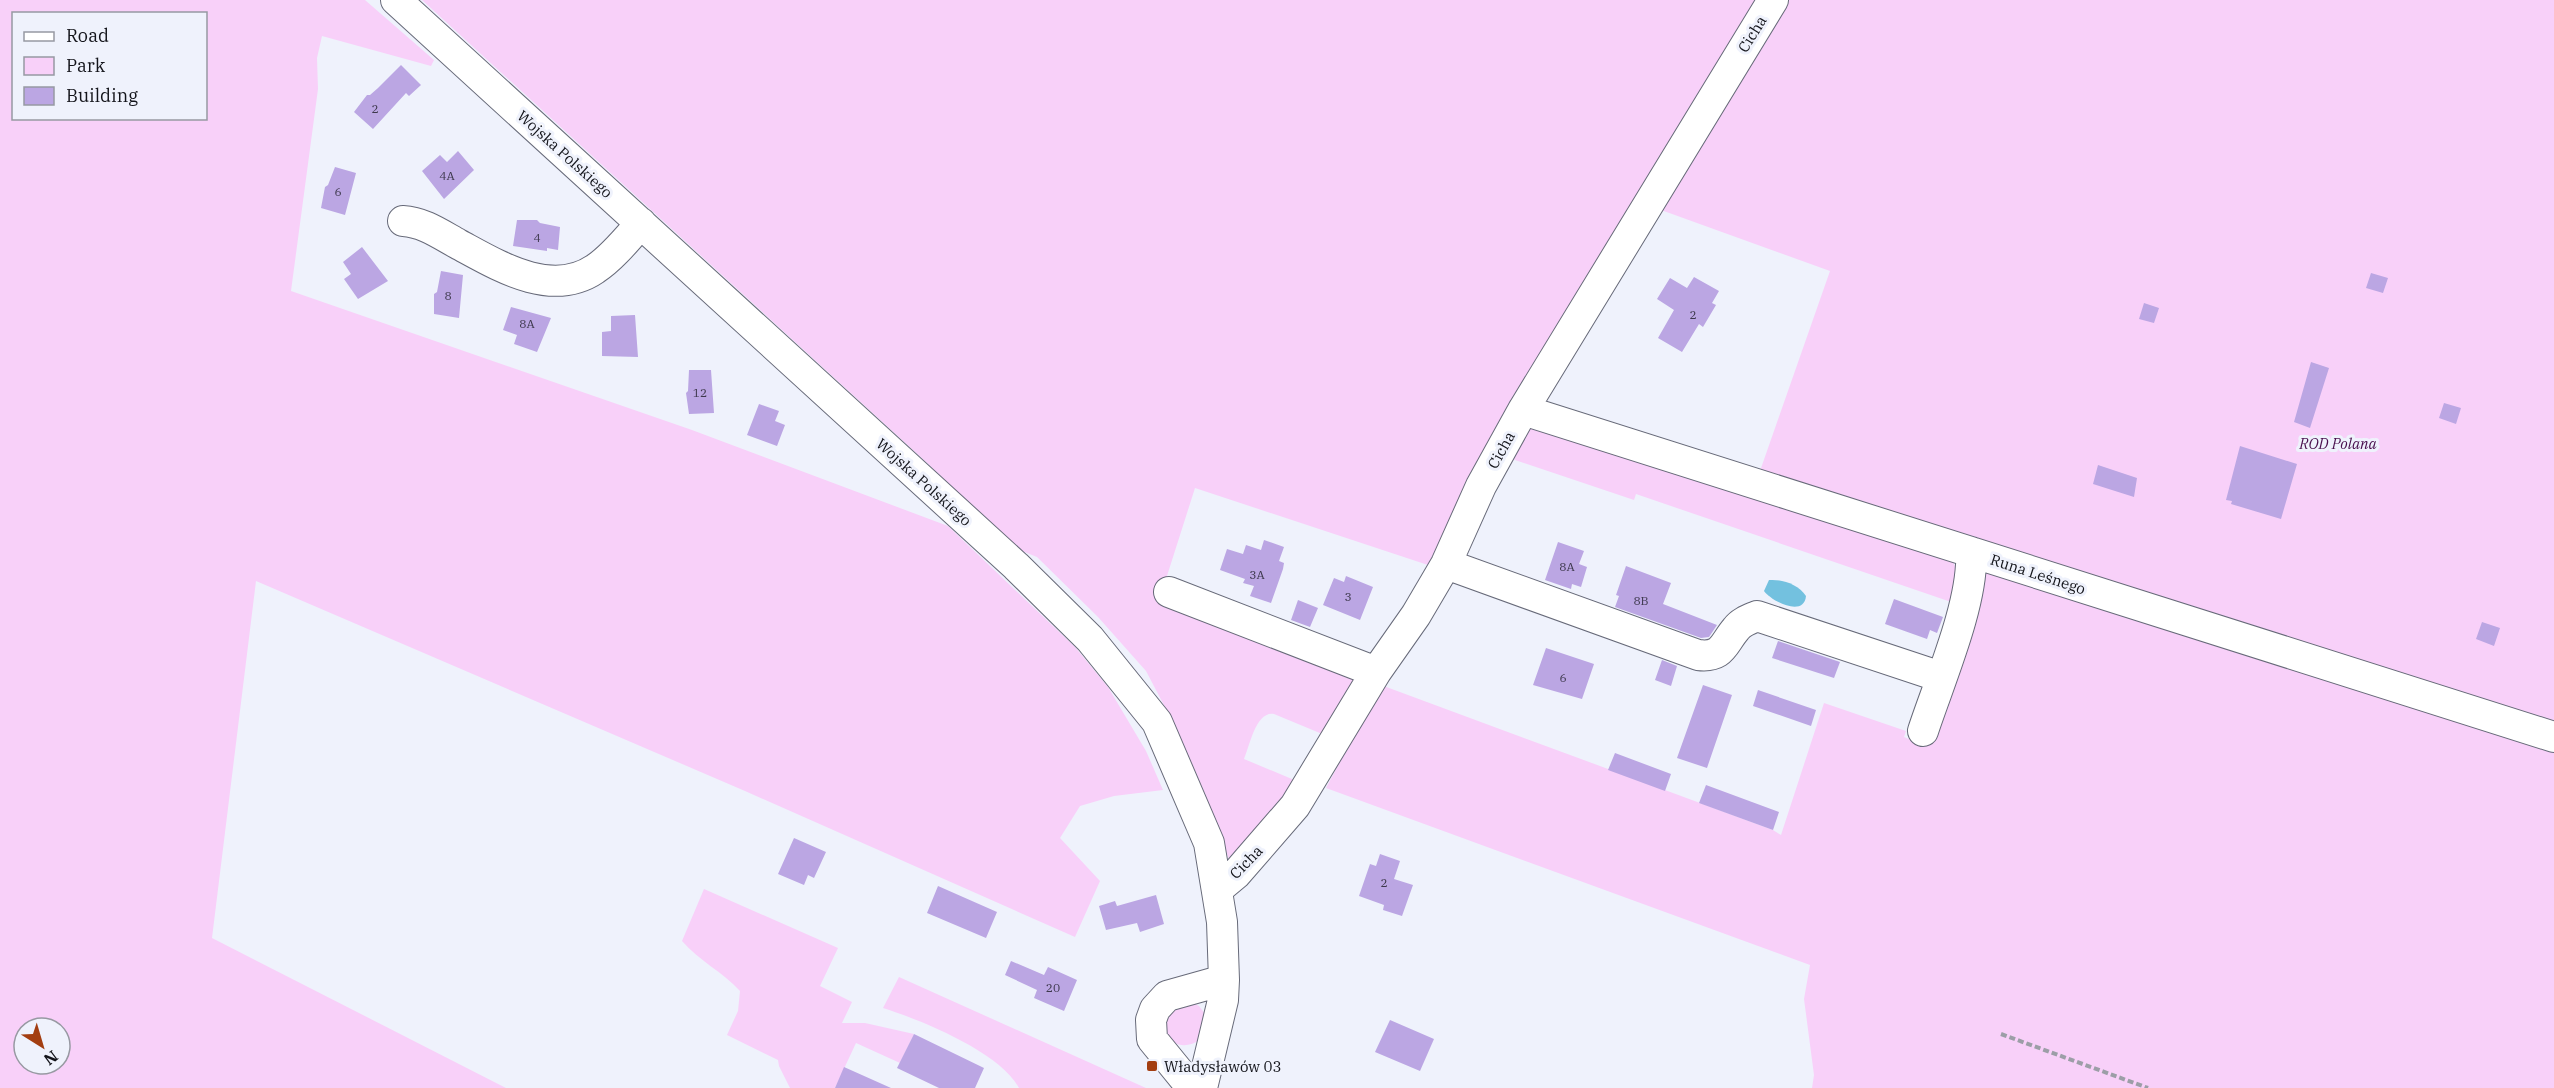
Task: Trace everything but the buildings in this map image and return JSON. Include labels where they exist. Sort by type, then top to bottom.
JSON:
[{"type":"street","name":"Wojska Polskiego","points":[[396,0],[1016,566],[1090,639],[1156,722],[1209,843],[1218,889],[1224,942],[1223,1000],[1202,1088]]},
{"type":"street","name":"Cicha","points":[[1218,889],[1236,874],[1295,806],[1376,672],[1416,615],[1446,564],[1481,486],[1523,410],[1773,0]]},
{"type":"street","points":[[403,221],[424,226],[500,267],[537,279],[559,280],[574,278],[595,269],[641,223]]},
{"type":"street","name":"Runa Leśnego","points":[[1523,410],[2554,737]]},
{"type":"street","points":[[1923,731],[1963,610],[1970,581],[1971,552]]},
{"type":"street","points":[[1446,564],[1698,655],[1709,656],[1723,649],[1737,627],[1757,616],[1941,676]]},
{"type":"street","points":[[1169,592],[1376,672]]},
{"type":"street","points":[[1192,1088],[1152,1039],[1151,1020],[1155,1009],[1167,996],[1224,980]]},
{"type":"path","points":[[2001,1034],[2148,1088]]},
{"type":"green space","points":[[0,0],[365,0],[434,60],[431,66],[322,36],[317,58],[318,89],[291,291],[692,430],[948,526],[1075,647],[1108,687],[1146,751],[1163,790],[1114,796],[1080,806],[1060,838],[1100,881],[1075,937],[745,791],[256,581],[212,938],[506,1088],[0,1088]]},
{"type":"green space","points":[[422,0],[1767,0],[1434,567],[1195,488],[1159,601],[1362,679],[1327,736],[1274,714],[1268,714],[1258,723],[1244,759],[1299,782],[1231,865],[1205,794],[1177,730],[1146,671],[1098,617],[1037,557],[1017,549],[926,462]]},
{"type":"green space","name":"ROD Polana","points":[[1783,0],[2554,0],[2554,725],[2022,558],[2013,549],[2000,552],[1760,471],[1830,271],[1661,210]]},
{"type":"green space","points":[[1534,420],[1949,553],[1957,571],[1954,603],[1636,494],[1634,500],[1512,459]]},
{"type":"green space","points":[[1984,565],[2554,742],[2554,1088],[1812,1088],[1814,1075],[1804,999],[1810,965],[1326,788],[1381,685],[1773,830],[1781,835],[1824,703],[1906,731],[1904,737],[1926,746]]},
{"type":"green space","points":[[704,889],[838,948],[820,986],[852,1002],[842,1023],[865,1023],[914,1034],[900,1063],[856,1043],[835,1088],[790,1088],[778,1060],[727,1035],[738,1011],[740,991],[682,941]]},
{"type":"green space","points":[[899,977],[1146,1088],[1019,1088],[995,1062],[978,1050],[918,1020],[883,1008]]},
{"type":"green space","points":[[1191,1002],[1199,1006],[1205,1014],[1201,1039],[1186,1045],[1176,1044],[1164,1033],[1167,1010]]},
{"type":"water","points":[[1769,580],[1784,581],[1794,585],[1806,596],[1804,603],[1794,607],[1773,599],[1764,591]]},
{"type":"place","name":"Władysławów 03","points":[[1152,1066]]}]
